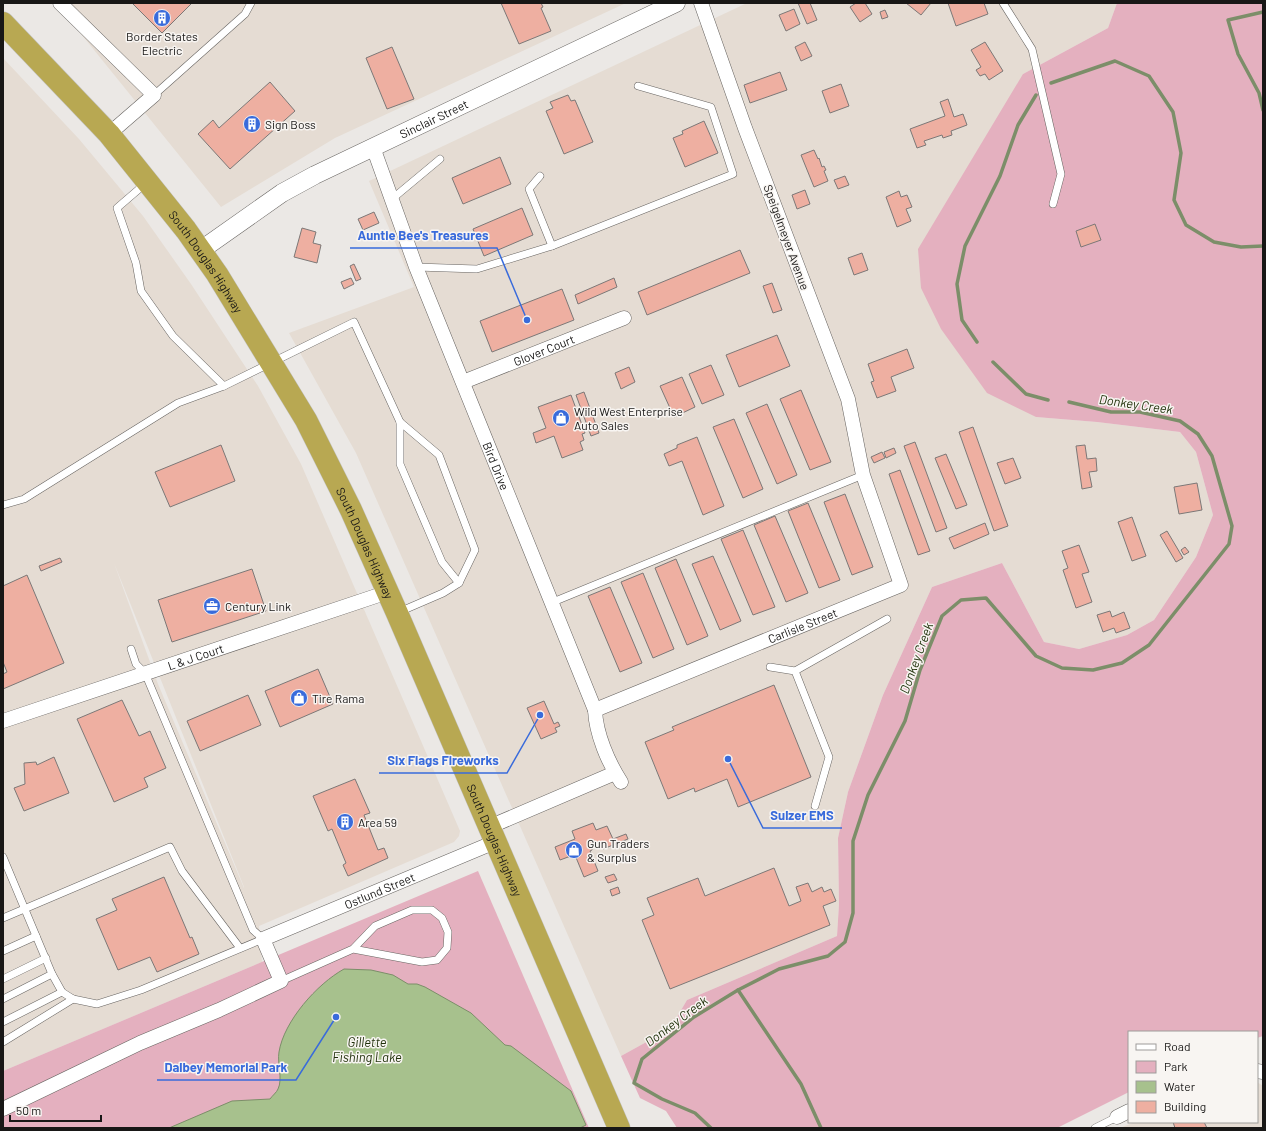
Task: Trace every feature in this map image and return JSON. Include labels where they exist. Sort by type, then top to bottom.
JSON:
[{"type":"highway","name":"South Douglas Highway","points":[[3,23],[109,134],[201,250],[273,363],[310,426],[351,510],[388,592],[619,1128]]},
{"type":"street","points":[[60,3],[154,95],[109,134]]},
{"type":"street","name":"Sinclair Street","points":[[201,250],[282,193],[373,147],[676,3]]},
{"type":"street","name":"Speigelmeyer Avenue","points":[[701,3],[745,128],[848,399],[862,474]]},
{"type":"street","name":"Bird Drive","points":[[373,147],[416,267],[553,602],[595,710],[595,725],[618,777],[492,834]]},
{"type":"street","name":"Glover Court","points":[[463,382],[624,318]]},
{"type":"street","name":"Carlisle Street","points":[[595,710],[901,585],[862,474]]},
{"type":"street","name":"L & J Court","points":[[3,721],[388,592]]},
{"type":"street","name":"Ostlund Street","points":[[263,939],[492,834]]},
{"type":"street","points":[[3,1109],[140,1044],[281,981],[263,939]]},
{"type":"lane","points":[[154,95],[245,14],[251,3]]},
{"type":"lane","points":[[1003,3],[1032,49],[1061,174],[1053,204]]},
{"type":"lane","points":[[416,267],[478,269],[552,246],[734,174],[710,107],[638,86]]},
{"type":"lane","points":[[392,199],[440,159]]},
{"type":"lane","points":[[540,176],[529,189],[552,246]]},
{"type":"lane","points":[[148,182],[117,208],[136,263],[142,291],[173,336],[224,386]]},
{"type":"lane","points":[[3,505],[24,498],[178,403],[224,386],[354,322],[400,422],[400,464],[442,562],[459,583]]},
{"type":"lane","points":[[397,613],[443,593],[459,583],[475,550],[439,455],[400,422]]},
{"type":"lane","points":[[553,602],[862,474]]},
{"type":"lane","points":[[770,667],[795,671],[886,619]]},
{"type":"lane","points":[[3,857],[52,974],[62,992],[73,999],[97,1004],[141,990],[263,939],[253,930],[145,673],[136,664],[131,649]]},
{"type":"lane","points":[[795,671],[829,756],[815,806]]},
{"type":"lane","points":[[3,918],[170,847],[182,871],[240,948]]},
{"type":"lane","points":[[281,981],[353,949],[375,926],[412,910],[432,910],[442,918],[448,932],[447,948],[437,960],[422,962],[353,949]]},
{"type":"lane","points":[[3,951],[36,936]]},
{"type":"lane","points":[[3,979],[46,958]]},
{"type":"lane","points":[[3,999],[52,974]]},
{"type":"lane","points":[[3,1022],[62,992]]},
{"type":"lane","points":[[3,1042],[73,999]]},
{"type":"lane","points":[[1095,1128],[1123,1114]]},
{"type":"shaded area","points":[[56,3],[626,3],[335,138],[221,207]]},
{"type":"shaded area","points":[[747,3],[1117,3],[1108,28],[1023,74],[1036,417],[1097,422],[1180,432],[1196,452],[1213,515],[1196,557],[1154,620],[1127,635],[1079,649],[1044,642],[1002,563],[932,587],[883,695],[848,792],[838,838],[839,904],[837,936],[687,1000],[670,1029],[621,1056],[356,453],[289,333],[414,287],[369,181]]},
{"type":"shaded area","points":[[3,58],[79,139],[143,216],[191,284],[258,386],[301,464],[460,831],[459,836],[454,842],[259,926],[262,962],[3,1071]],"holes":[[[114,563],[244,887],[158,684]]]},
{"type":"shaded area","points":[[1258,1083],[1263,1086],[1263,1128],[1120,1128],[1132,1123],[1258,1123]]},
{"type":"green space","points":[[1117,3],[1263,3],[1263,1036],[1258,1038],[1258,1031],[1128,1031],[1128,1092],[1057,1128],[677,1128],[666,1111],[640,1098],[621,1056],[670,1029],[687,1000],[837,936],[839,904],[838,838],[848,792],[883,695],[932,587],[1002,563],[1044,642],[1079,649],[1127,635],[1154,620],[1196,557],[1213,515],[1196,452],[1180,432],[1097,422],[1036,417],[987,393],[941,329],[921,288],[918,249],[1023,74],[1108,28]]},
{"type":"green space","points":[[478,871],[589,1128],[3,1128],[3,1071]]},
{"type":"water","name":"Gillette Fishing Lake","points":[[344,969],[371,970],[393,975],[408,984],[417,984],[425,987],[471,1013],[505,1045],[511,1046],[571,1091],[586,1125],[580,1128],[169,1128],[232,1101],[270,1099],[277,1090],[280,1081],[279,1052],[287,1028],[303,1004],[323,984]]},
{"type":"building","name":"Border States Electric","points":[[132,3],[192,3],[162,33]]},
{"type":"building","points":[[501,3],[541,3],[543,7],[541,8],[551,31],[519,44]]},
{"type":"building","points":[[798,3],[810,3],[817,20],[807,24]]},
{"type":"building","points":[[856,3],[865,3],[872,14],[860,22],[850,7]]},
{"type":"building","points":[[906,3],[931,3],[921,15]]},
{"type":"building","points":[[948,3],[984,3],[988,14],[956,26]]},
{"type":"building","points":[[794,9],[800,24],[786,31],[779,15]]},
{"type":"building","points":[[885,10],[888,17],[882,19],[880,12]]},
{"type":"building","points":[[805,42],[812,56],[801,61],[795,47]]},
{"type":"building","points":[[985,42],[1003,71],[989,80],[985,74],[980,76],[976,70],[981,67],[971,50]]},
{"type":"building","points":[[392,47],[414,99],[387,109],[366,58]]},
{"type":"building","points":[[780,72],[787,90],[750,103],[744,85]]},
{"type":"building","name":"Sign Boss","points":[[270,82],[295,111],[230,169],[198,134],[213,120],[219,128]]},
{"type":"building","points":[[841,84],[849,106],[830,113],[822,91]]},
{"type":"building","points":[[568,95],[571,101],[575,100],[593,142],[564,154],[546,111],[553,108],[550,102]]},
{"type":"building","points":[[948,99],[954,117],[963,114],[967,125],[951,131],[952,135],[943,138],[942,135],[924,141],[926,145],[917,148],[910,129],[945,116],[940,102]]},
{"type":"building","points":[[704,121],[718,153],[685,167],[673,138],[683,134],[682,131]]},
{"type":"building","points":[[814,150],[822,167],[824,166],[826,170],[824,171],[828,181],[814,187],[801,155]]},
{"type":"building","points":[[500,157],[511,184],[463,204],[452,178]]},
{"type":"building","points":[[845,176],[849,185],[838,189],[834,180]]},
{"type":"building","points":[[805,190],[810,204],[797,209],[792,195]]},
{"type":"building","points":[[899,191],[901,197],[907,195],[912,207],[906,209],[911,221],[897,227],[886,197]]},
{"type":"building","points":[[522,208],[533,235],[484,256],[473,229]]},
{"type":"building","points":[[374,212],[379,223],[363,230],[358,219]]},
{"type":"building","points":[[1095,224],[1101,240],[1081,247],[1076,231]]},
{"type":"building","points":[[302,228],[316,232],[313,243],[321,245],[317,263],[294,257]]},
{"type":"building","points":[[740,250],[750,273],[647,315],[638,292]]},
{"type":"building","points":[[862,253],[868,270],[854,275],[848,258]]},
{"type":"building","points":[[354,264],[361,279],[356,281],[350,266]]},
{"type":"building","points":[[351,278],[354,284],[344,289],[341,282]]},
{"type":"building","points":[[614,278],[617,287],[578,304],[575,295]]},
{"type":"building","points":[[772,283],[782,310],[773,313],[763,286]]},
{"type":"building","points":[[562,289],[574,320],[492,352],[480,321]]},
{"type":"building","points":[[777,335],[790,366],[739,387],[726,355]]},
{"type":"building","points":[[907,349],[914,368],[891,377],[896,391],[877,398],[871,382],[874,381],[868,364]]},
{"type":"building","points":[[711,365],[724,395],[702,404],[689,374]]},
{"type":"building","points":[[629,367],[635,382],[621,389],[615,373]]},
{"type":"building","points":[[682,377],[695,407],[674,417],[660,386]]},
{"type":"building","points":[[801,390],[831,462],[810,470],[780,399]]},
{"type":"building","points":[[584,392],[599,433],[591,436],[576,395]]},
{"type":"building","name":"Wild West Enterprise Auto Sales","points":[[571,395],[585,433],[582,434],[584,440],[580,442],[583,450],[562,458],[554,436],[536,443],[533,433],[546,428],[538,407]]},
{"type":"building","points":[[767,404],[797,475],[777,484],[746,413]]},
{"type":"building","points":[[734,419],[763,489],[743,498],[713,427]]},
{"type":"building","points":[[973,427],[1008,526],[994,531],[959,432]]},
{"type":"building","points":[[697,437],[724,506],[703,515],[682,461],[669,466],[664,454],[677,448],[677,445]]},
{"type":"building","points":[[915,442],[947,528],[936,532],[904,446]]},
{"type":"building","points":[[221,445],[235,481],[170,507],[155,472]]},
{"type":"building","points":[[1085,445],[1087,459],[1096,458],[1097,471],[1089,472],[1092,487],[1082,489],[1076,446]]},
{"type":"building","points":[[894,448],[896,453],[886,458],[884,452]]},
{"type":"building","points":[[882,452],[885,458],[874,463],[871,457]]},
{"type":"building","points":[[946,454],[967,505],[956,509],[935,458]]},
{"type":"building","points":[[1013,458],[1021,478],[1005,484],[997,463]]},
{"type":"building","points":[[900,470],[930,551],[918,555],[889,474]]},
{"type":"building","points":[[1197,483],[1202,510],[1179,514],[1174,487]]},
{"type":"building","points":[[845,494],[873,567],[852,575],[824,502]]},
{"type":"building","points":[[808,503],[840,580],[819,588],[788,511]]},
{"type":"building","points":[[775,516],[808,593],[786,602],[754,525]]},
{"type":"building","points":[[1132,517],[1146,556],[1132,561],[1118,522]]},
{"type":"building","points":[[985,523],[989,534],[954,549],[949,538]]},
{"type":"building","points":[[743,530],[775,607],[753,615],[721,539]]},
{"type":"building","points":[[1167,531],[1183,558],[1176,562],[1160,535]]},
{"type":"building","points":[[1079,545],[1089,572],[1082,574],[1092,602],[1076,608],[1063,570],[1068,568],[1062,551]]},
{"type":"building","points":[[1185,547],[1189,552],[1184,555],[1181,550]]},
{"type":"building","points":[[713,556],[741,621],[720,630],[692,564]]},
{"type":"building","points":[[60,558],[62,562],[41,571],[39,566]]},
{"type":"building","points":[[676,559],[708,636],[687,645],[655,568]]},
{"type":"building","name":"Century Link","points":[[252,569],[266,611],[172,642],[158,600]]},
{"type":"building","points":[[643,573],[674,649],[653,658],[621,582]]},
{"type":"building","points":[[27,575],[64,663],[3,689],[3,674],[7,672],[3,662],[3,586]]},
{"type":"building","points":[[610,587],[642,663],[620,672],[588,596]]},
{"type":"building","points":[[1110,611],[1112,617],[1124,612],[1130,628],[1116,633],[1114,628],[1103,632],[1097,615]]},
{"type":"building","name":"Tire Rama","points":[[318,669],[333,704],[280,727],[265,691]]},
{"type":"building","points":[[774,685],[811,777],[738,807],[727,779],[695,792],[694,788],[668,799],[645,742],[674,730],[672,727]]},
{"type":"building","points":[[248,695],[261,725],[200,751],[187,721]]},
{"type":"building","points":[[122,700],[139,736],[150,731],[166,768],[144,778],[148,787],[114,802],[77,719]]},
{"type":"building","points":[[544,701],[554,724],[558,722],[560,726],[555,728],[557,732],[541,739],[527,708]]},
{"type":"building","points":[[54,757],[69,793],[24,811],[14,788],[25,784],[24,763],[36,762],[37,765]]},
{"type":"building","name":"Area 59","points":[[355,779],[370,813],[364,815],[378,850],[384,848],[388,858],[348,876],[343,865],[346,863],[332,829],[328,831],[313,796]]},
{"type":"building","name":"Gun Traders & Surplus","points":[[593,823],[596,830],[607,826],[613,839],[626,834],[628,839],[603,849],[601,844],[592,848],[590,851],[598,871],[584,877],[575,855],[579,853],[560,860],[555,847],[575,839],[572,831]]},
{"type":"building","points":[[774,868],[789,906],[801,901],[796,887],[808,883],[812,892],[822,887],[824,892],[831,889],[836,901],[823,906],[830,925],[670,989],[642,920],[654,915],[647,898],[698,878],[705,896]]},
{"type":"building","points":[[614,874],[617,880],[608,883],[605,877]]},
{"type":"building","points":[[164,877],[190,938],[192,937],[199,954],[157,972],[150,957],[118,970],[96,919],[117,910],[112,899]]},
{"type":"building","points":[[618,887],[620,893],[612,896],[610,890]]},
{"type":"building","points":[[1173,1123],[1204,1123],[1207,1128],[1175,1128]]},
{"type":"waterway","points":[[1263,12],[1228,20],[1238,54],[1259,93],[1263,110]]},
{"type":"waterway","name":"Donkey Creek","points":[[1051,83],[1115,61],[1149,76],[1173,112],[1181,153],[1174,200],[1186,225],[1214,242],[1241,247],[1263,246]]},
{"type":"waterway","name":"Donkey Creek","points":[[977,342],[962,320],[957,284],[965,246],[1000,176],[1018,125],[1036,95]]},
{"type":"waterway","name":"Donkey Creek","points":[[993,362],[1026,394],[1048,400]]},
{"type":"waterway","name":"Donkey Creek","points":[[711,1128],[695,1113],[662,1099],[634,1083],[642,1059],[694,1017],[738,990],[779,969],[828,956],[845,942],[853,913],[853,841],[868,795],[905,721],[920,670],[942,616],[961,600],[986,598],[1036,656],[1062,668],[1093,670],[1122,663],[1149,645],[1229,544],[1232,526],[1212,456],[1198,434],[1180,421],[1140,412],[1111,412],[1069,402]]},
{"type":"waterway","name":"Donkey Creek","points":[[738,990],[801,1084],[821,1128]]},
{"type":"place","name":"Border States Electric","points":[[162,18]]},
{"type":"place","name":"Sign Boss","points":[[252,124]]},
{"type":"place","name":"Auntie Bee's Treasures","points":[[527,320]]},
{"type":"place","name":"Wild West Enterprise Auto Sales","points":[[561,418]]},
{"type":"place","name":"Century Link","points":[[212,606]]},
{"type":"place","name":"Tire Rama","points":[[299,698]]},
{"type":"place","name":"Six Flags Fireworks","points":[[540,715]]},
{"type":"place","name":"Sulzer EMS","points":[[728,759]]},
{"type":"place","name":"Area 59","points":[[345,822]]},
{"type":"place","name":"Gun Traders & Surplus","points":[[574,850]]},
{"type":"place","name":"Dalbey Memorial Park","points":[[336,1017]]}]
